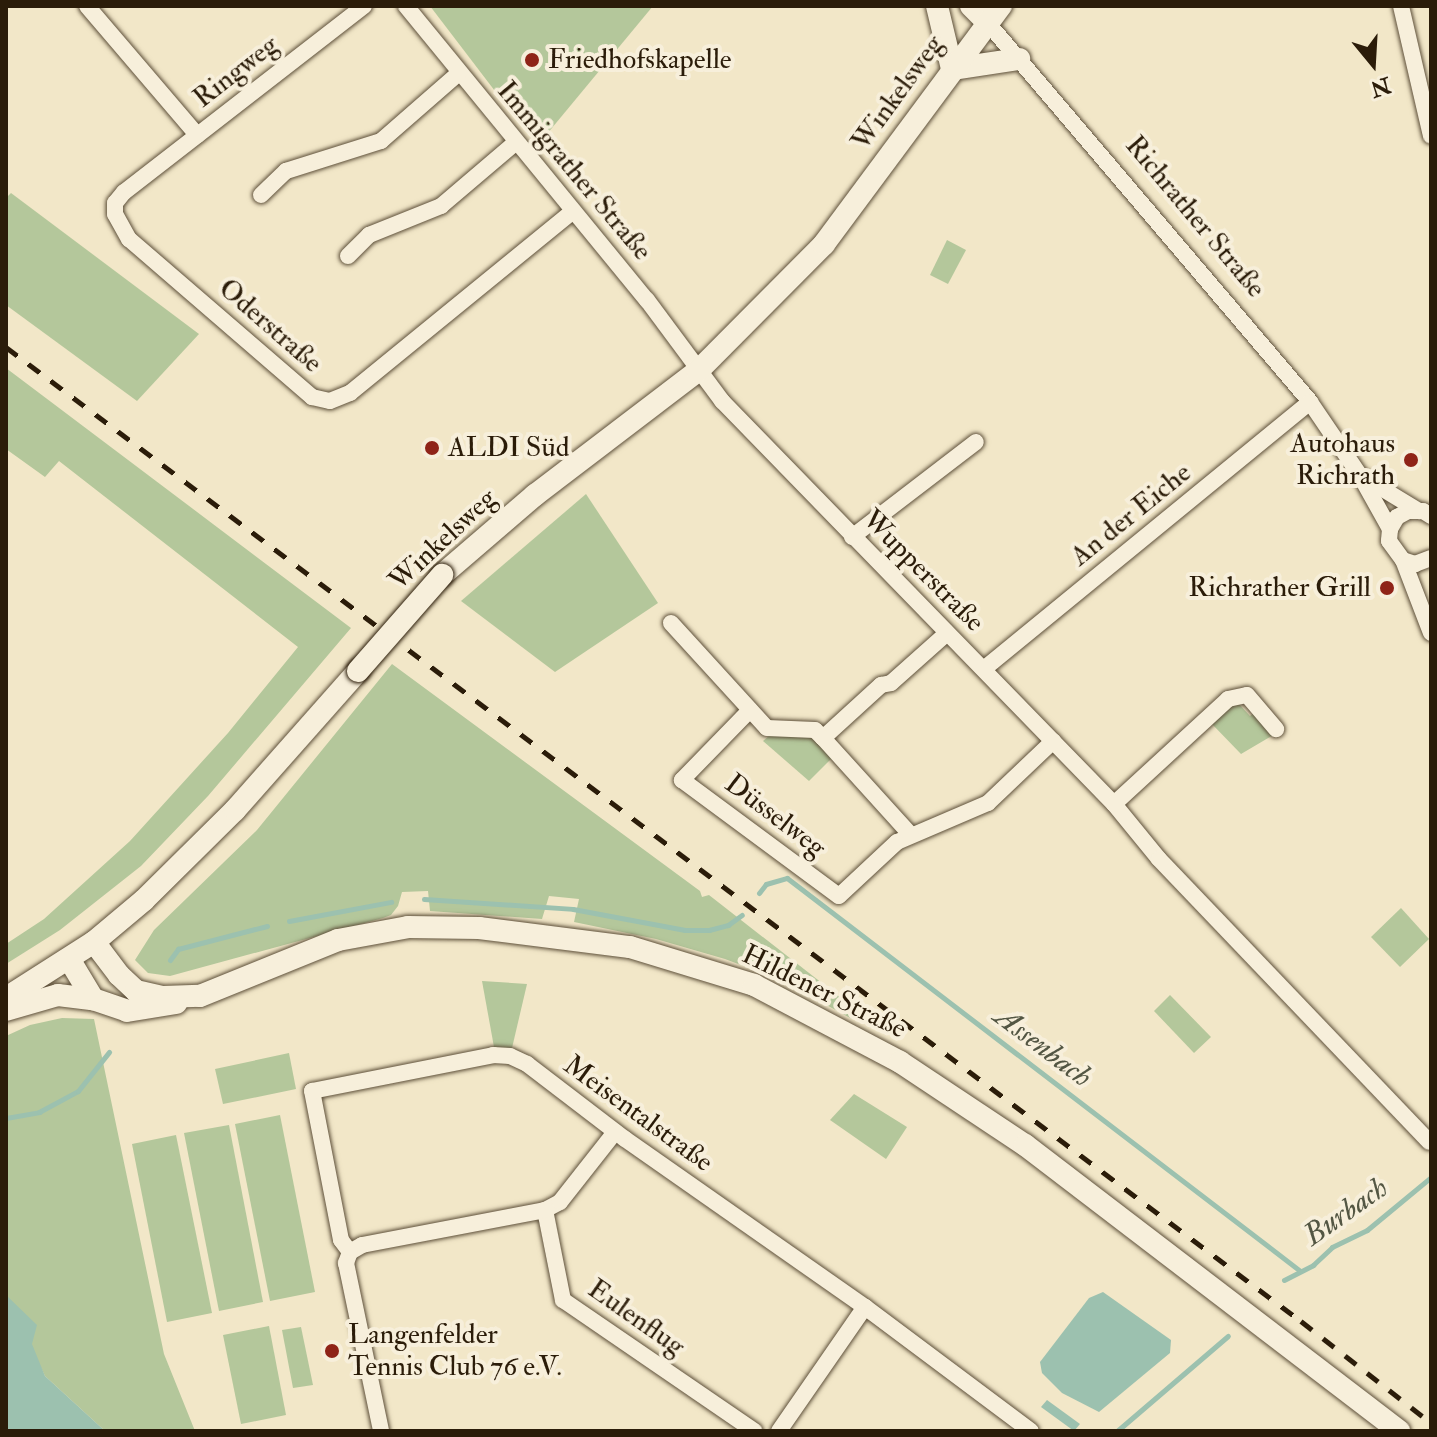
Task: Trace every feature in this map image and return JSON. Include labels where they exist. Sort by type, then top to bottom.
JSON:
[{"type":"main road","points":[[937,6],[952,69],[1019,59]]},
{"type":"main road","name":"Winkelsweg","points":[[6,998],[94,942],[144,900],[235,810],[442,575],[535,495],[698,371],[824,244],[952,69],[987,11]]},
{"type":"main road","name":"Hildener Straße","points":[[94,942],[119,975],[136,991],[163,997],[200,996],[338,940],[408,927],[479,928],[630,947],[754,985],[900,1062],[1025,1145],[1399,1431]]},
{"type":"main road","points":[[69,959],[93,999]]},
{"type":"main road","points":[[6,1010],[58,995],[93,999],[127,1011],[162,1007],[200,996]]},
{"type":"street","name":"Ringweg","points":[[87,6],[197,135],[364,6]]},
{"type":"street","name":"Immigrather Straße","points":[[406,6],[515,143],[647,300],[698,371]]},
{"type":"street","points":[[1401,6],[1427,92],[1431,136]]},
{"type":"street","name":"Richrather Straße","points":[[987,11],[1019,59],[1310,402],[1361,477],[1390,529],[1394,552],[1403,560],[1431,633]]},
{"type":"street","points":[[261,195],[286,171],[381,141],[459,73]]},
{"type":"street","name":"Oderstraße","points":[[197,135],[124,192],[115,203],[117,222],[129,239],[312,397],[330,401],[350,393],[573,211]]},
{"type":"street","points":[[348,256],[369,235],[441,206],[515,143]]},
{"type":"street","name":"Wupperstraße","points":[[698,371],[722,401],[852,537],[946,634],[985,668],[1114,804],[1159,859],[1429,1142]]},
{"type":"street","name":"An der Eiche","points":[[985,668],[1310,402]]},
{"type":"street","points":[[852,537],[976,442]]},
{"type":"street","name":"Richrather Straße","points":[[1361,477],[1425,513]]},
{"type":"street","points":[[1390,529],[1397,517],[1408,511],[1425,513]]},
{"type":"street","points":[[1403,560],[1415,564],[1431,558]]},
{"type":"street","points":[[671,623],[767,728],[815,730],[911,835]]},
{"type":"street","points":[[823,738],[881,685],[891,683],[946,634]]},
{"type":"street","points":[[1114,804],[1228,699],[1247,695],[1276,729]]},
{"type":"street","name":"Düsselweg","points":[[750,710],[682,780],[839,896],[897,842],[988,803],[1053,741]]},
{"type":"street","name":"Meisentalstraße","points":[[350,1252],[341,1240],[312,1091],[493,1055],[510,1056],[527,1064],[615,1132],[865,1307],[1031,1431]]},
{"type":"street","points":[[381,1431],[346,1263],[350,1252],[362,1245],[545,1210],[560,1202],[615,1132]]},
{"type":"street","name":"Eulenflug","points":[[545,1210],[563,1300],[754,1431]]},
{"type":"street","points":[[779,1431],[865,1307]]},
{"type":"shaded area","points":[[430,6],[653,6],[537,146]]},
{"type":"shaded area","points":[[11,193],[199,334],[137,401],[6,305],[6,198]]},
{"type":"shaded area","points":[[947,240],[966,250],[948,284],[930,275]]},
{"type":"shaded area","points":[[6,368],[351,628],[208,796],[141,866],[60,930],[6,964],[6,944],[44,919],[130,841],[228,733],[298,647],[59,461],[45,477],[6,449]]},
{"type":"shaded area","points":[[586,494],[658,603],[555,672],[461,601]]},
{"type":"shaded area","points":[[392,664],[700,891],[702,897],[709,895],[859,1012],[852,1019],[781,980],[725,959],[656,939],[574,922],[579,899],[549,896],[542,919],[430,911],[428,891],[402,892],[398,906],[391,915],[383,918],[170,976],[148,973],[135,960],[154,930],[257,830]]},
{"type":"shaded area","points":[[1239,704],[1250,716],[1255,712],[1275,734],[1241,754],[1210,722],[1223,709]]},
{"type":"shaded area","points":[[769,736],[810,736],[832,758],[809,781],[763,741]]},
{"type":"shaded area","points":[[1401,908],[1429,939],[1400,967],[1371,937]]},
{"type":"shaded area","points":[[482,981],[527,984],[512,1048],[494,1047]]},
{"type":"shaded area","points":[[1170,995],[1211,1037],[1194,1053],[1154,1011]]},
{"type":"shaded area","points":[[62,1018],[94,1019],[164,1354],[195,1431],[105,1431],[45,1376],[6,1295],[6,1036],[30,1025]]},
{"type":"shaded area","points":[[289,1053],[296,1089],[223,1104],[215,1069]]},
{"type":"shaded area","points":[[854,1094],[907,1127],[886,1159],[830,1120]]},
{"type":"shaded area","points":[[280,1115],[315,1292],[270,1301],[235,1124]]},
{"type":"shaded area","points":[[229,1125],[263,1302],[219,1311],[184,1133]]},
{"type":"shaded area","points":[[176,1135],[212,1313],[167,1322],[132,1144]]},
{"type":"shaded area","points":[[1103,1292],[1171,1340],[1170,1353],[1099,1412],[1062,1393],[1042,1373],[1040,1362],[1089,1298]]},
{"type":"shaded area","points":[[6,1295],[37,1325],[32,1344],[45,1376],[105,1431],[6,1431]]},
{"type":"shaded area","points":[[269,1326],[286,1415],[241,1424],[223,1335]]},
{"type":"shaded area","points":[[301,1327],[313,1385],[293,1388],[282,1330]]},
{"type":"shaded area","points":[[1047,1400],[1080,1424],[1074,1431],[1041,1407]]},
{"type":"waterway","name":"Assenbach","points":[[759,893],[766,884],[787,878],[1299,1270]]},
{"type":"waterway","name":"Assenbach","points":[[424,899],[573,909],[685,930],[709,930],[728,925],[742,915]]},
{"type":"waterway","name":"Assenbach","points":[[289,921],[391,902]]},
{"type":"waterway","name":"Assenbach","points":[[170,960],[178,949],[267,926]]},
{"type":"waterway","name":"Assenbach","points":[[6,1118],[39,1112],[78,1091],[109,1052]]},
{"type":"waterway","name":"Burbach","points":[[1284,1280],[1313,1265],[1332,1247],[1367,1230],[1431,1177]]},
{"type":"waterway","name":"Burbach","points":[[1117,1431],[1228,1336]]},
{"type":"railway","points":[[6,347],[1301,1321],[1431,1423]]},
{"type":"place","name":"Friedhofskapelle","points":[[532,60]]},
{"type":"place","name":"ALDI Süd","points":[[432,448]]},
{"type":"place","name":"Autohaus Richrath","points":[[1411,460]]},
{"type":"place","name":"Richrather Grill","points":[[1387,588]]},
{"type":"place","name":"Langenfelder Tennis Club 76 e.V.","points":[[332,1351]]}]
